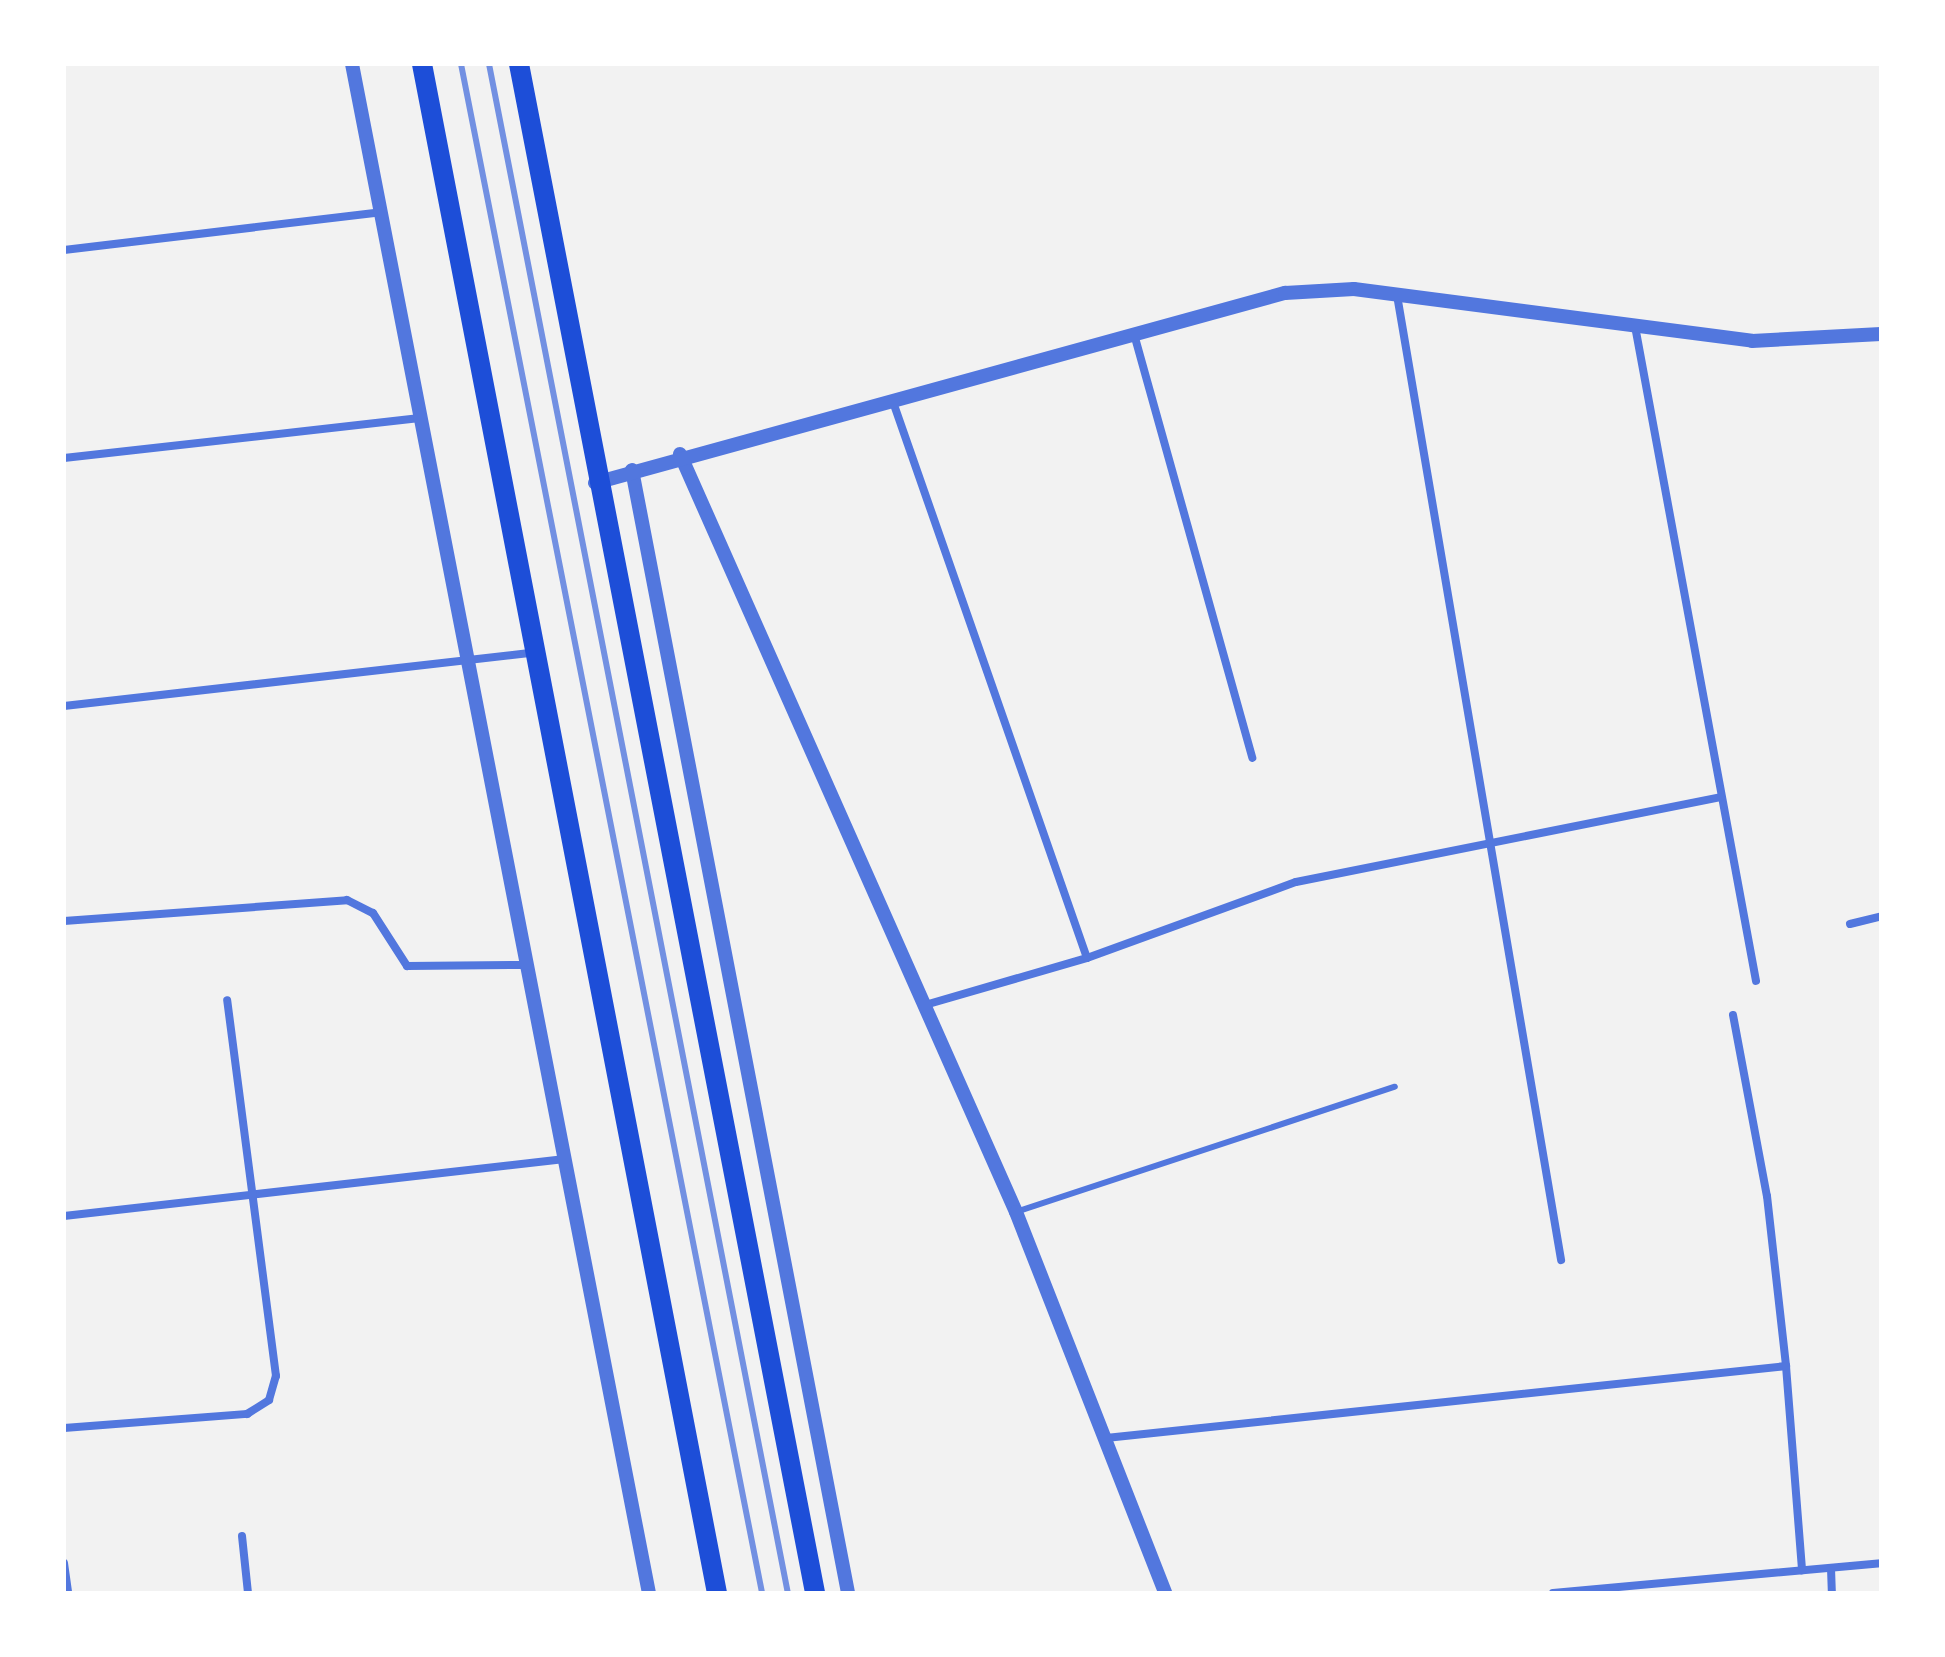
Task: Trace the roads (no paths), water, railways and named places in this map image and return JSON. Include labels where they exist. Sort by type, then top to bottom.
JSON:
[{"type":"main road","points":[[422,64],[538,652],[717,1593]]},
{"type":"main road","points":[[519,64],[595,483],[815,1593]]},
{"type":"street","points":[[352,64],[649,1593]]},
{"type":"street","points":[[64,250],[381,212]]},
{"type":"street","points":[[595,483],[680,454],[1285,293],[1397,295],[1752,341],[1881,334]]},
{"type":"street","points":[[1397,295],[1561,1260]]},
{"type":"street","points":[[1635,326],[1756,981]]},
{"type":"street","points":[[1134,334],[1252,758]]},
{"type":"street","points":[[891,398],[1087,958]]},
{"type":"street","points":[[64,458],[420,418]]},
{"type":"street","points":[[680,454],[1016,1212],[1165,1593]]},
{"type":"street","points":[[632,470],[848,1593]]},
{"type":"street","points":[[64,706],[467,665],[538,652]]},
{"type":"street","points":[[925,1005],[1087,958],[1296,882],[1721,797]]},
{"type":"street","points":[[64,921],[347,900],[373,913],[407,966],[528,965]]},
{"type":"street","points":[[1850,924],[1881,916]]},
{"type":"street","points":[[64,1428],[247,1414],[269,1400],[276,1376],[255,1194],[227,1000]]},
{"type":"street","points":[[1733,1015],[1767,1196],[1786,1366],[1802,1570]]},
{"type":"street","points":[[64,1216],[565,1159]]},
{"type":"street","points":[[1106,1438],[1786,1366]]},
{"type":"street","points":[[242,1536],[248,1593]]},
{"type":"street","points":[[64,1563],[68,1593]]},
{"type":"street","points":[[1553,1593],[1650,1589],[1881,1563]]},
{"type":"street","points":[[1831,1568],[1832,1593]]},
{"type":"lane","points":[[1016,1212],[1395,1087]]},
{"type":"railway","points":[[461,64],[762,1593]]},
{"type":"railway","points":[[489,64],[788,1593]]}]
